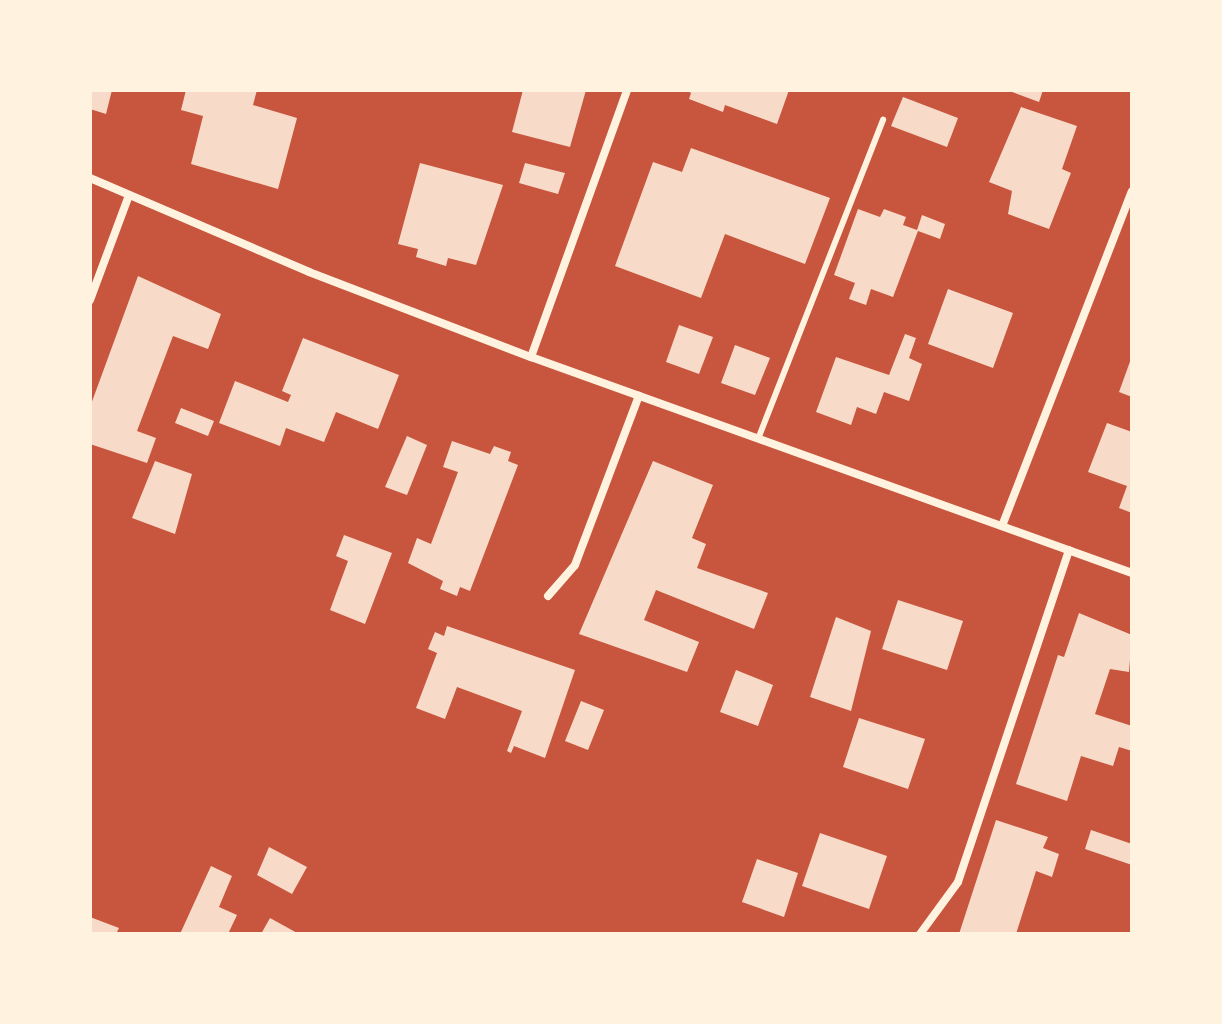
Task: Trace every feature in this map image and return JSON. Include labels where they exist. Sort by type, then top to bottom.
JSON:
[{"type":"street","points":[[531,357],[627,90]]},
{"type":"street","points":[[90,178],[309,272],[531,357],[1132,573]]},
{"type":"street","points":[[1002,526],[1132,191]]},
{"type":"street","points":[[90,300],[129,195]]},
{"type":"street","points":[[548,596],[575,565],[639,396]]},
{"type":"street","points":[[920,934],[958,882],[1069,550]]},
{"type":"lane","points":[[758,439],[883,120]]},
{"type":"building","points":[[90,90],[112,90],[106,114],[90,109]]},
{"type":"building","points":[[186,90],[257,90],[253,105],[297,118],[278,189],[191,164],[203,116],[181,110]]},
{"type":"building","points":[[523,90],[586,90],[570,147],[512,132]]},
{"type":"building","points":[[686,90],[789,90],[777,124],[725,105],[723,112],[689,99],[691,93]]},
{"type":"building","points":[[1007,90],[1043,90],[1039,102]]},
{"type":"building","points":[[903,97],[958,118],[947,147],[891,126]]},
{"type":"building","points":[[1021,107],[1077,126],[1062,169],[1071,173],[1049,229],[1008,214],[1012,191],[989,182]]},
{"type":"building","points":[[691,148],[830,198],[805,264],[725,234],[701,298],[615,266],[653,162],[682,172]]},
{"type":"building","points":[[420,163],[503,185],[476,265],[448,258],[446,266],[416,257],[418,249],[398,244]]},
{"type":"building","points":[[525,163],[565,173],[558,194],[519,183]]},
{"type":"building","points":[[858,209],[880,217],[884,209],[906,217],[903,225],[917,230],[922,215],[945,224],[940,239],[918,231],[893,297],[871,289],[866,305],[849,299],[855,283],[834,275]]},
{"type":"building","points":[[138,276],[221,314],[208,349],[173,336],[137,431],[156,438],[147,463],[90,444],[90,407]]},
{"type":"building","points":[[948,289],[1013,313],[993,368],[928,344]]},
{"type":"building","points":[[679,325],[713,337],[699,374],[666,362]]},
{"type":"building","points":[[905,334],[916,338],[909,358],[922,364],[909,401],[884,392],[876,414],[857,407],[851,425],[816,412],[836,357],[889,375]]},
{"type":"building","points":[[303,338],[399,375],[378,429],[336,412],[324,442],[286,428],[280,446],[219,423],[235,381],[288,402],[291,395],[282,391]]},
{"type":"building","points":[[735,345],[770,358],[755,395],[721,383]]},
{"type":"building","points":[[1132,356],[1132,397],[1119,392]]},
{"type":"building","points":[[181,408],[214,421],[208,436],[175,423]]},
{"type":"building","points":[[1107,423],[1132,432],[1132,513],[1119,508],[1127,486],[1088,472]]},
{"type":"building","points":[[407,436],[427,445],[407,495],[385,487]]},
{"type":"building","points":[[452,441],[490,454],[494,446],[511,452],[508,461],[518,465],[470,591],[460,587],[457,596],[440,589],[443,581],[408,563],[417,538],[431,544],[458,472],[443,467]]},
{"type":"building","points":[[155,461],[192,474],[175,534],[132,518]]},
{"type":"building","points":[[653,461],[713,485],[692,538],[706,544],[697,568],[768,593],[754,629],[656,590],[644,620],[699,642],[687,672],[579,634]]},
{"type":"building","points":[[344,535],[392,553],[365,624],[330,610],[348,561],[336,556]]},
{"type":"building","points":[[898,600],[963,621],[947,670],[882,649]]},
{"type":"building","points":[[1079,613],[1132,635],[1129,672],[1110,669],[1095,714],[1132,726],[1132,751],[1119,747],[1113,766],[1081,756],[1067,801],[1016,784],[1058,655],[1064,657]]},
{"type":"building","points":[[836,617],[871,631],[851,711],[810,697]]},
{"type":"building","points":[[447,626],[575,670],[545,758],[514,746],[511,753],[507,751],[522,711],[457,687],[445,719],[416,708],[437,653],[428,649],[435,632],[444,636]]},
{"type":"building","points":[[736,670],[773,685],[758,726],[720,712]]},
{"type":"building","points":[[581,701],[604,710],[588,750],[565,741]]},
{"type":"building","points":[[859,718],[925,739],[908,789],[843,767]]},
{"type":"building","points":[[996,820],[1048,837],[1043,848],[1059,854],[1052,877],[1036,871],[1016,934],[959,934]]},
{"type":"building","points":[[1091,830],[1132,844],[1132,865],[1085,849]]},
{"type":"building","points":[[820,833],[887,856],[869,909],[802,886]]},
{"type":"building","points":[[269,847],[307,867],[292,894],[257,875]]},
{"type":"building","points":[[757,859],[798,873],[784,917],[742,902]]},
{"type":"building","points":[[211,866],[232,876],[219,907],[237,915],[228,934],[180,934]]},
{"type":"building","points":[[90,917],[119,928],[116,934],[90,934]]},
{"type":"building","points":[[270,918],[299,934],[261,934]]}]
